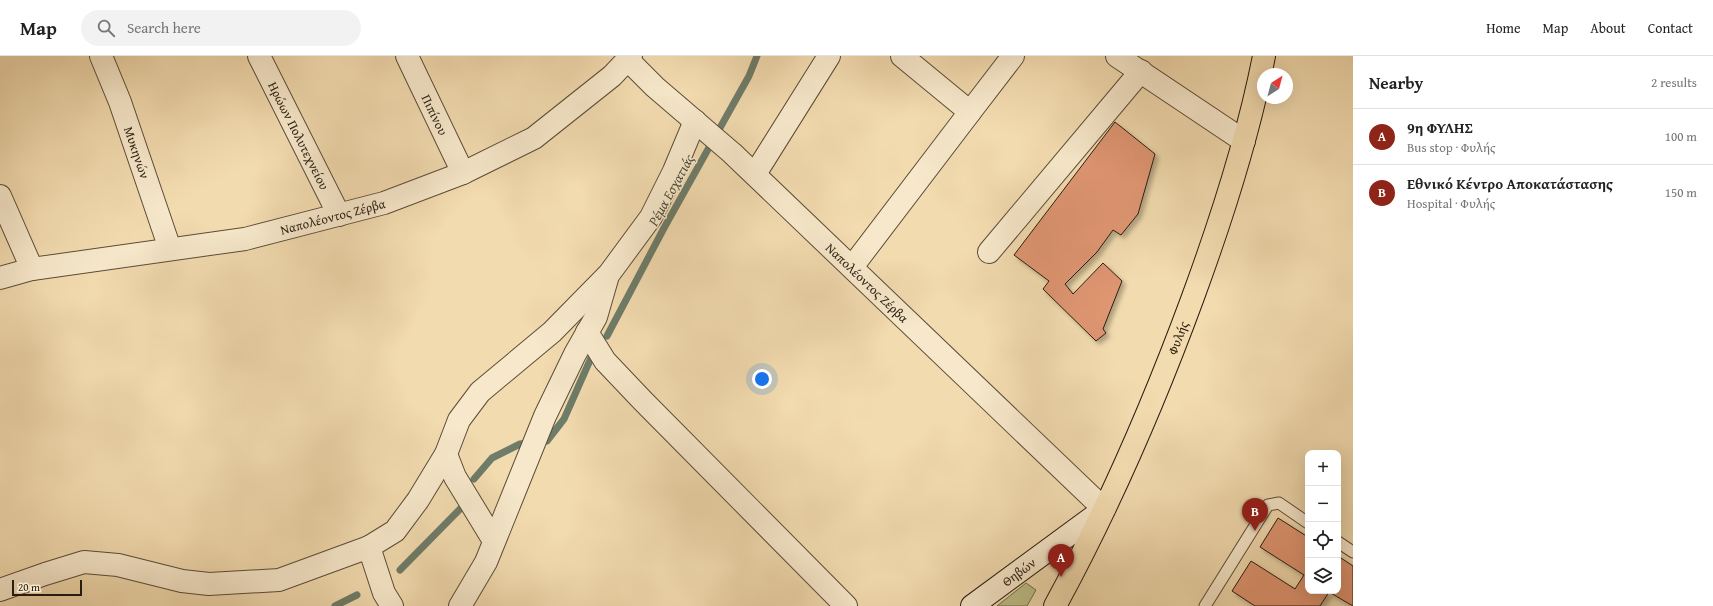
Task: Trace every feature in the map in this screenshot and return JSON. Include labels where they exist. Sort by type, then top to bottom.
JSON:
[{"type":"main road","name":"Φυλής","points":[[1055,606],[1081,558],[1104,509],[1172,353],[1204,267],[1244,141],[1264,56]]},
{"type":"street","name":"Μυκηνών","points":[[101,56],[120,102],[170,249]]},
{"type":"street","name":"Ηρώων Πολυτεχνείου","points":[[259,56],[340,215]]},
{"type":"street","name":"Πιπίνου","points":[[407,56],[463,173]]},
{"type":"street","points":[[755,174],[828,56]]},
{"type":"street","points":[[902,56],[970,112]]},
{"type":"street","points":[[852,267],[1014,56]]},
{"type":"street","points":[[1118,56],[1244,141]]},
{"type":"street","name":"Ναπολέοντος Ζέρβα","points":[[0,278],[32,269],[170,249],[245,240],[384,203],[463,173],[534,138],[612,76],[628,57],[655,88],[732,152],[1104,509]]},
{"type":"street","points":[[989,252],[1140,71]]},
{"type":"street","points":[[0,590],[84,562],[118,565],[182,581],[209,584],[279,580],[369,547],[395,531],[418,500],[446,454],[459,420],[480,392],[552,332],[609,274],[651,217],[699,124]]},
{"type":"street","points":[[0,196],[32,269]]},
{"type":"street","points":[[460,606],[486,562],[545,416],[575,354],[596,317],[609,274]]},
{"type":"street","points":[[587,332],[605,361],[643,402],[846,606]]},
{"type":"street","points":[[446,454],[455,477],[494,541]]},
{"type":"street","name":"Θηβών","points":[[972,606],[1104,509]]},
{"type":"street","points":[[369,547],[384,593],[392,606]]},
{"type":"lane","points":[[1205,606],[1268,505],[1279,503],[1305,520]]},
{"type":"lane","points":[[1341,544],[1353,552]]},
{"type":"green space","points":[[1026,583],[1036,590],[1027,606],[997,606]]},
{"type":"building","points":[[1115,122],[1155,154],[1138,214],[1121,235],[1113,230],[1097,252],[1065,284],[1073,294],[1103,263],[1122,281],[1103,329],[1106,333],[1096,341],[1043,289],[1049,281],[1014,255]]},
{"type":"building","points":[[1278,518],[1305,535],[1305,594],[1328,594],[1320,606],[1255,606],[1232,591],[1251,561],[1295,589],[1304,575],[1260,547]]},
{"type":"building","points":[[1341,558],[1353,566],[1353,606],[1332,594],[1341,594]]},
{"type":"waterway","name":"Ρέμα Εσχατιάς","points":[[607,336],[664,228],[749,76],[757,56]]},
{"type":"waterway","name":"Ρέμα Εσχατιάς","points":[[474,479],[492,458],[520,444],[547,441],[564,419],[591,358]]},
{"type":"waterway","name":"Ρέμα Εσχατιάς","points":[[400,570],[461,508]]},
{"type":"waterway","name":"Ρέμα Εσχατιάς","points":[[335,606],[357,595]]},
{"type":"place","name":"Εθνικό Κέντρο Αποκατάστασης","points":[[1255,531]]},
{"type":"place","name":"9η ΦΥΛΗΣ","points":[[1061,577]]}]
